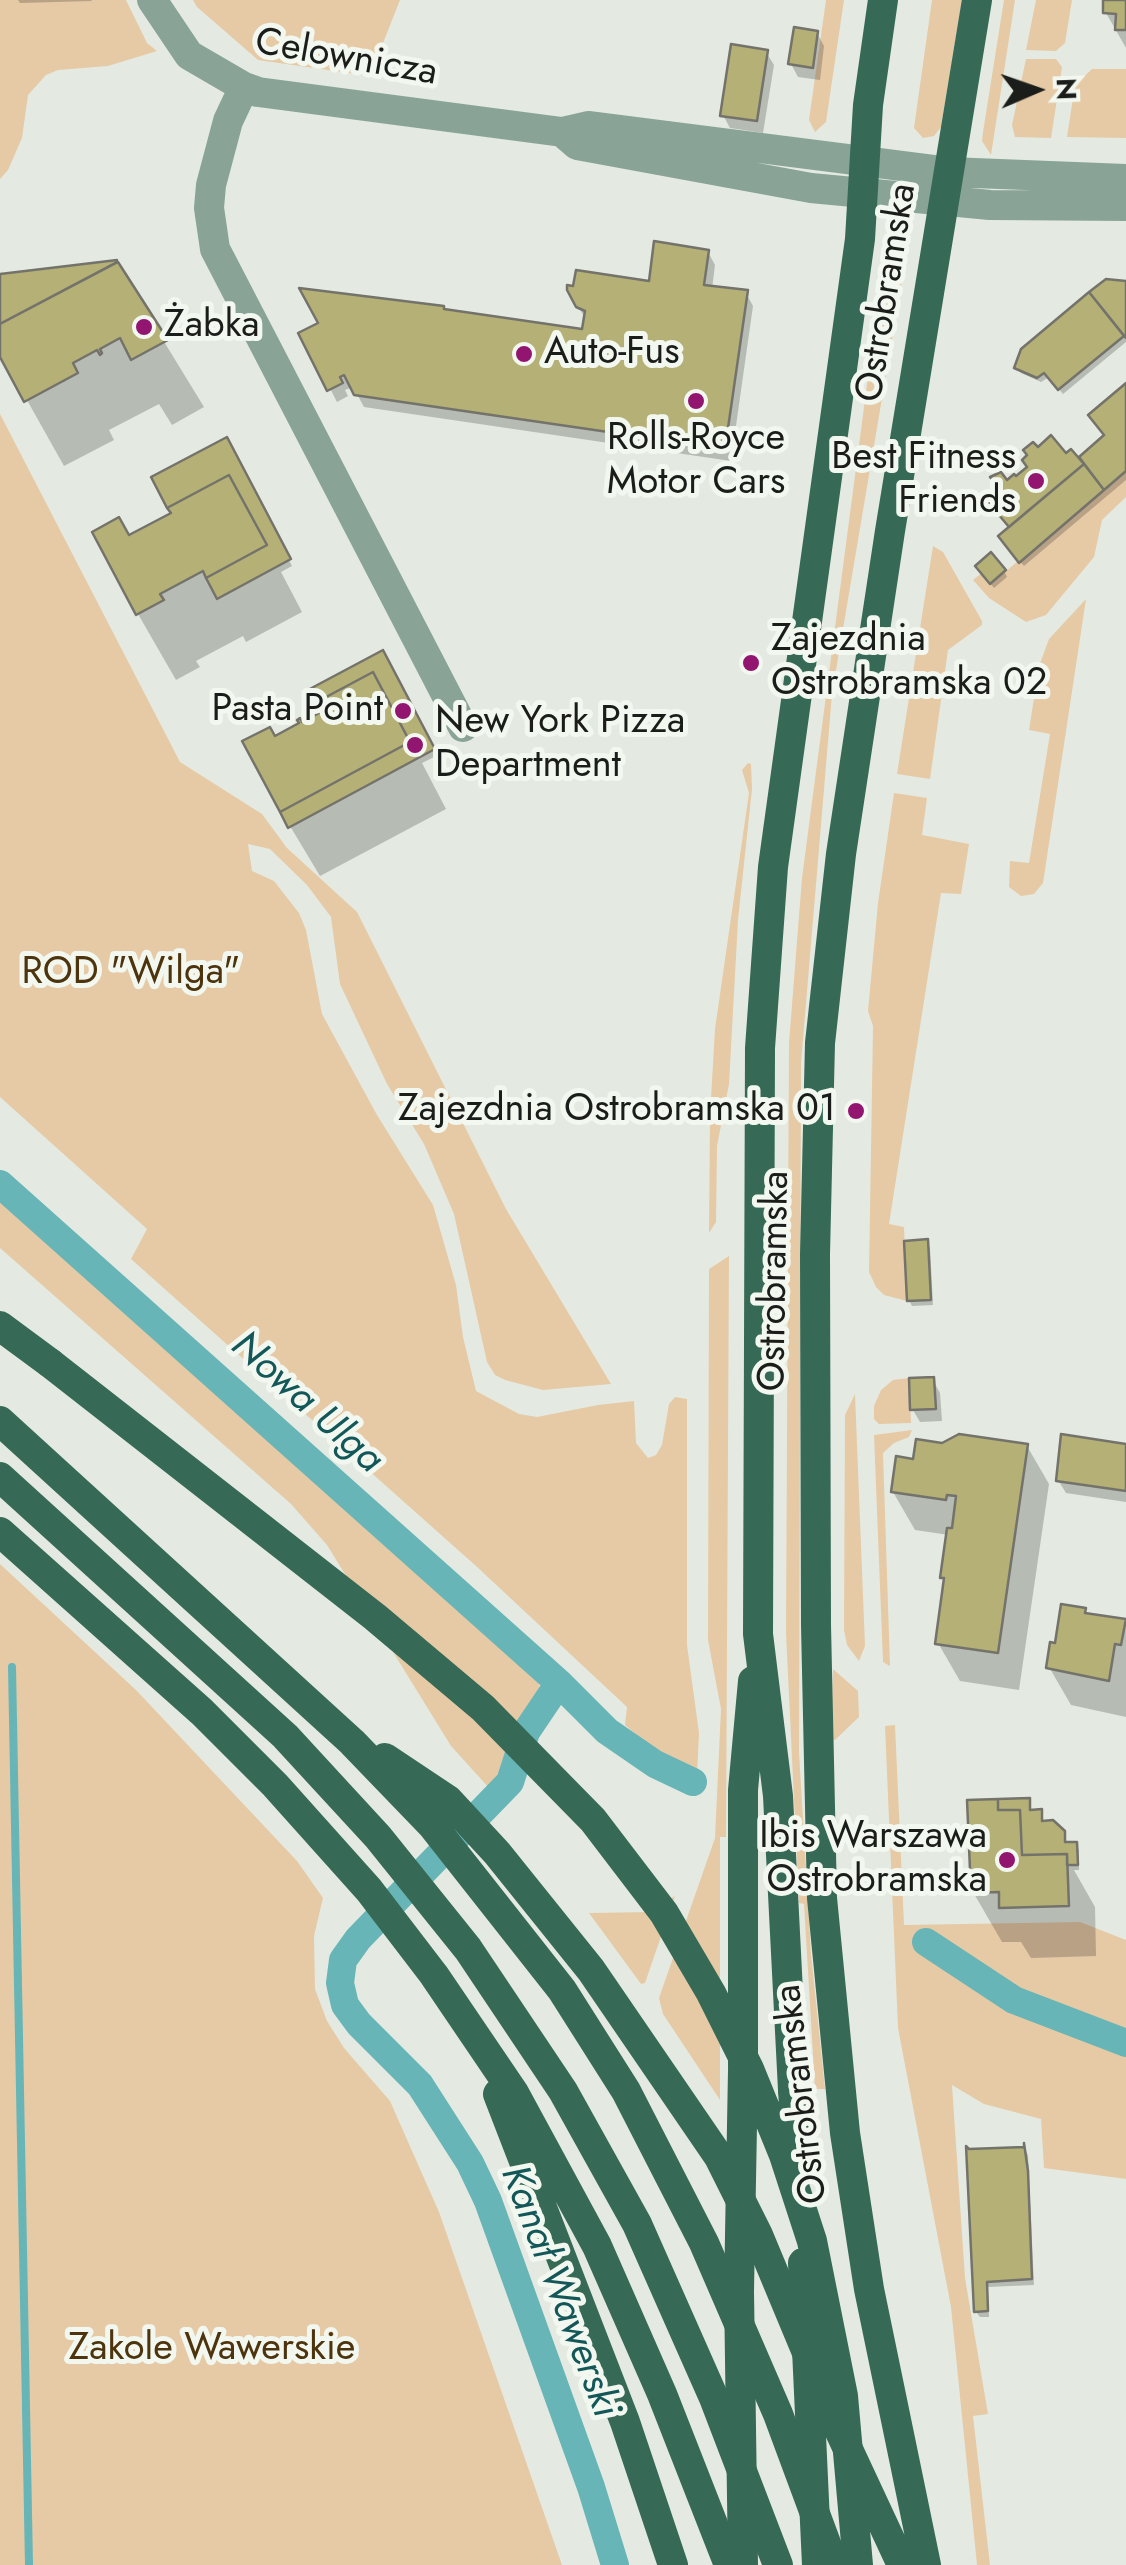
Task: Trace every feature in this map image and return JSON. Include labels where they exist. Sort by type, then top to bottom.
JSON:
[{"type":"main road","name":"Ostrobramska","points":[[817,2565],[778,1796],[758,1634],[758,1126],[764,956],[773,867],[864,193],[868,106],[884,0]]},
{"type":"main road","name":"Ostrobramska","points":[[926,2565],[868,2289],[845,2133],[824,1918],[814,1336],[820,1044],[841,854],[977,0]]},
{"type":"main road","points":[[0,1326],[375,1617],[483,1708],[593,1820],[658,1904],[740,2050],[780,2144],[805,2219],[824,2288],[842,2386],[858,2565]]},
{"type":"main road","points":[[0,1420],[322,1715],[440,1812],[497,1853],[591,1970],[719,2157],[758,2236],[840,2432],[902,2565]]},
{"type":"main road","points":[[0,1478],[268,1720],[400,1862],[478,1962],[546,2065],[637,2224],[714,2398],[778,2565]]},
{"type":"main road","points":[[0,1532],[202,1712],[302,1814],[406,1936],[462,2014],[522,2108],[597,2246],[662,2394],[729,2565]]},
{"type":"main road","points":[[743,2565],[739,2291],[743,1790],[758,1634]]},
{"type":"main road","points":[[440,1812],[474,1874],[562,1990],[626,2091],[668,2168],[778,2414],[834,2565]]},
{"type":"main road","points":[[462,2014],[484,2056],[567,2270],[648,2485],[673,2565]]},
{"type":"street","name":"Celownicza","points":[[152,0],[190,55],[244,88],[562,132],[588,126],[864,162],[946,187]]},
{"type":"street","points":[[244,88],[228,120],[211,184],[209,208],[216,249],[464,726]]},
{"type":"street","name":"Celownicza","points":[[562,132],[577,145],[811,188],[864,193],[946,187]]},
{"type":"street","points":[[946,187],[1126,179]]},
{"type":"street","points":[[946,187],[1126,206]]},
{"type":"green space","points":[[0,0],[126,0],[147,43],[157,51],[108,66],[58,70],[46,75],[28,95],[22,138],[0,179]]},
{"type":"green space","points":[[193,0],[400,0],[370,76],[258,60]]},
{"type":"green space","points":[[826,0],[844,0],[826,122],[815,132],[809,120]]},
{"type":"green space","points":[[932,0],[962,0],[941,127],[934,136],[923,138],[914,128]]},
{"type":"green space","points":[[1004,0],[1015,0],[991,155],[982,141]]},
{"type":"green space","points":[[1036,0],[1072,0],[1065,43],[1056,51],[1026,50]]},
{"type":"green space","points":[[1026,59],[1056,59],[1062,67],[1051,138],[1015,137],[1012,125]]},
{"type":"green space","points":[[1092,69],[1126,69],[1126,138],[1067,137],[1075,85]]},
{"type":"green space","points":[[883,263],[904,268],[832,694],[801,1063],[799,1752],[811,1954],[825,2089],[815,2089],[804,1904],[799,1903],[786,1633],[789,1043],[802,878]]},
{"type":"green space","name":"ROD \"Wilga\"","points":[[0,414],[180,762],[262,814],[287,848],[357,912],[506,1209],[611,1384],[543,1390],[495,1375],[487,1362],[454,1214],[424,1144],[387,1084],[340,984],[331,917],[307,885],[270,849],[248,844],[252,871],[274,881],[299,913],[306,930],[322,1014],[377,1115],[433,1205],[456,1285],[476,1391],[519,1414],[537,1417],[634,1401],[636,1443],[648,1458],[656,1455],[662,1445],[669,1404],[675,1397],[687,1399],[687,1645],[699,1733],[697,1775],[665,1759],[625,1725],[627,1707],[476,1566],[131,1259],[147,1229],[0,1097]]},
{"type":"green space","points":[[1126,469],[1126,497],[1102,520],[1094,557],[1046,615],[1026,622],[989,598],[973,580],[988,568],[998,578]]},
{"type":"green space","points":[[933,546],[943,552],[982,625],[948,650],[930,779],[897,774]]},
{"type":"green space","points":[[1086,599],[1043,883],[1034,894],[1021,896],[1009,887],[1010,861],[1029,863],[1050,734],[1029,730],[1039,666],[1049,639]]},
{"type":"green space","points":[[748,763],[752,789],[738,920],[729,1084],[717,1146],[716,1222],[709,1233],[715,1029],[749,793],[742,770]]},
{"type":"green space","points":[[894,793],[927,798],[922,835],[969,844],[961,894],[941,893],[889,1224],[904,1227],[907,1301],[884,1295],[869,1272],[873,1026],[868,1011]]},
{"type":"green space","points":[[0,1195],[366,1529],[538,1676],[540,1691],[527,1722],[505,1773],[490,1789],[451,1746],[327,1545],[291,1504],[0,1248]]},
{"type":"green space","points":[[729,1256],[726,1837],[720,1837],[720,2100],[663,2014],[659,1998],[715,1838],[721,1709],[708,1640],[709,1269]]},
{"type":"green space","points":[[909,1378],[911,1423],[879,1424],[874,1419],[874,1406],[881,1390],[893,1380]]},
{"type":"green space","points":[[855,1394],[865,1646],[859,1661],[847,1645],[844,1630],[845,1415]]},
{"type":"green space","points":[[912,1430],[909,1437],[883,1453],[890,1666],[883,1662],[874,1435]]},
{"type":"green space","name":"Zakole Wawerskie","points":[[0,1564],[136,1690],[297,1861],[323,1898],[314,1936],[315,1989],[327,2021],[344,2048],[390,2101],[439,2212],[562,2565],[0,2565]]},
{"type":"green space","points":[[833,1669],[858,1691],[859,1717],[835,1740],[831,1739]]},
{"type":"green space","points":[[895,1725],[904,1925],[1080,1922],[1126,1940],[1126,2179],[1044,2168],[1041,2119],[984,2104],[952,2085],[965,2278],[988,2414],[973,2416],[990,2565],[977,2565],[951,2307],[898,2028],[885,1726]]},
{"type":"green space","points":[[675,1896],[645,1983],[641,1984],[589,1913],[650,1912]]},
{"type":"building","points":[[1103,0],[1126,0],[1126,30],[1115,30],[1116,14],[1103,13]]},
{"type":"building","points":[[794,27],[818,31],[813,68],[788,64]]},
{"type":"building","points":[[731,44],[768,50],[757,121],[720,116]]},
{"type":"building","name":"Auto-Fus","points":[[654,241],[709,250],[704,285],[748,290],[725,449],[354,395],[344,375],[340,377],[343,383],[327,391],[298,333],[318,323],[299,288],[582,329],[585,311],[576,307],[567,290],[567,285],[573,286],[576,270],[649,281]]},
{"type":"building","points":[[117,262],[0,324],[0,274]]},
{"type":"building","points":[[118,262],[168,340],[131,360],[120,338],[100,349],[100,355],[97,350],[73,363],[78,373],[24,402],[0,357],[0,324]]},
{"type":"building","points":[[1106,279],[1126,281],[1126,338],[1089,292]]},
{"type":"building","points":[[1089,292],[1124,336],[1058,390],[1044,373],[1037,378],[1014,368],[1021,349]]},
{"type":"building","points":[[1126,383],[1126,471],[1104,490],[1079,457],[1104,435],[1088,415]]},
{"type":"building","points":[[1051,435],[1066,453],[1071,449],[1084,464],[1009,527],[987,501],[996,483],[990,477],[1001,472],[1007,480],[1016,476],[1027,467],[1022,460],[1027,455],[1023,450],[1033,442],[1038,447]]},
{"type":"building","points":[[227,437],[291,559],[217,599],[206,578],[267,545],[229,475],[167,508],[151,477]]},
{"type":"building","points":[[1084,464],[1104,490],[1019,563],[998,536]]},
{"type":"building","points":[[229,475],[267,545],[206,578],[203,571],[160,594],[164,600],[136,615],[92,532],[119,517],[129,535],[171,513],[167,508]]},
{"type":"building","points":[[991,552],[1006,570],[990,584],[975,566]]},
{"type":"building","points":[[383,650],[435,749],[288,828],[280,812],[410,742],[373,672],[313,704],[306,691]]},
{"type":"building","points":[[373,672],[410,742],[280,812],[242,741],[270,727],[275,736],[299,723],[300,718],[302,722],[319,713],[313,704]]},
{"type":"building","points":[[928,1239],[931,1300],[907,1301],[904,1241]]},
{"type":"building","points":[[934,1377],[936,1409],[910,1410],[909,1378]]},
{"type":"building","points":[[959,1434],[1028,1444],[998,1653],[935,1644],[947,1528],[952,1528],[956,1496],[947,1495],[946,1500],[891,1492],[896,1456],[913,1459],[916,1439],[942,1443]]},
{"type":"building","points":[[1061,1434],[1126,1444],[1126,1491],[1056,1481]]},
{"type":"building","points":[[1061,1604],[1086,1608],[1085,1613],[1126,1619],[1121,1645],[1115,1644],[1109,1681],[1046,1668],[1050,1642],[1055,1643]]},
{"type":"building","points":[[1030,1798],[1030,1810],[1042,1809],[1042,1821],[1053,1820],[1065,1831],[1065,1842],[1077,1842],[1078,1865],[1067,1865],[1067,1854],[1022,1855],[1020,1810],[998,1810],[998,1799]]},
{"type":"building","points":[[998,1799],[998,1810],[1020,1810],[1022,1855],[1067,1854],[1069,1906],[999,1908],[999,1892],[971,1893],[967,1800]]},
{"type":"building","points":[[1024,2143],[1032,2279],[987,2282],[988,2311],[974,2312],[966,2146],[1024,2147]]},
{"type":"waterway","name":"Nowa Ulga","points":[[0,1184],[559,1683],[607,1731],[655,1764],[693,1782]]},
{"type":"waterway","points":[[12,1667],[29,2565]]},
{"type":"waterway","name":"Kanał Wawerski","points":[[559,1683],[526,1732],[510,1782],[358,1939],[343,1960],[340,1983],[345,2005],[359,2024],[420,2085],[470,2163],[488,2201],[591,2487],[615,2565]]},
{"type":"waterway","points":[[926,1942],[1014,2000],[1126,2043]]},
{"type":"place","name":"Żabka","points":[[144,327]]},
{"type":"place","name":"Auto-Fus","points":[[524,354]]},
{"type":"place","name":"Rolls-Royce Motor Cars","points":[[696,401]]},
{"type":"place","name":"Best Fitness Friends","points":[[1036,481]]},
{"type":"place","name":"Zajezdnia Ostrobramska 02","points":[[751,663]]},
{"type":"place","name":"Pasta Point","points":[[403,711]]},
{"type":"place","name":"New York Pizza Department","points":[[415,745]]},
{"type":"place","name":"Zajezdnia Ostrobramska 01","points":[[856,1111]]},
{"type":"place","name":"Ibis Warszawa Ostrobramska","points":[[1007,1860]]}]
